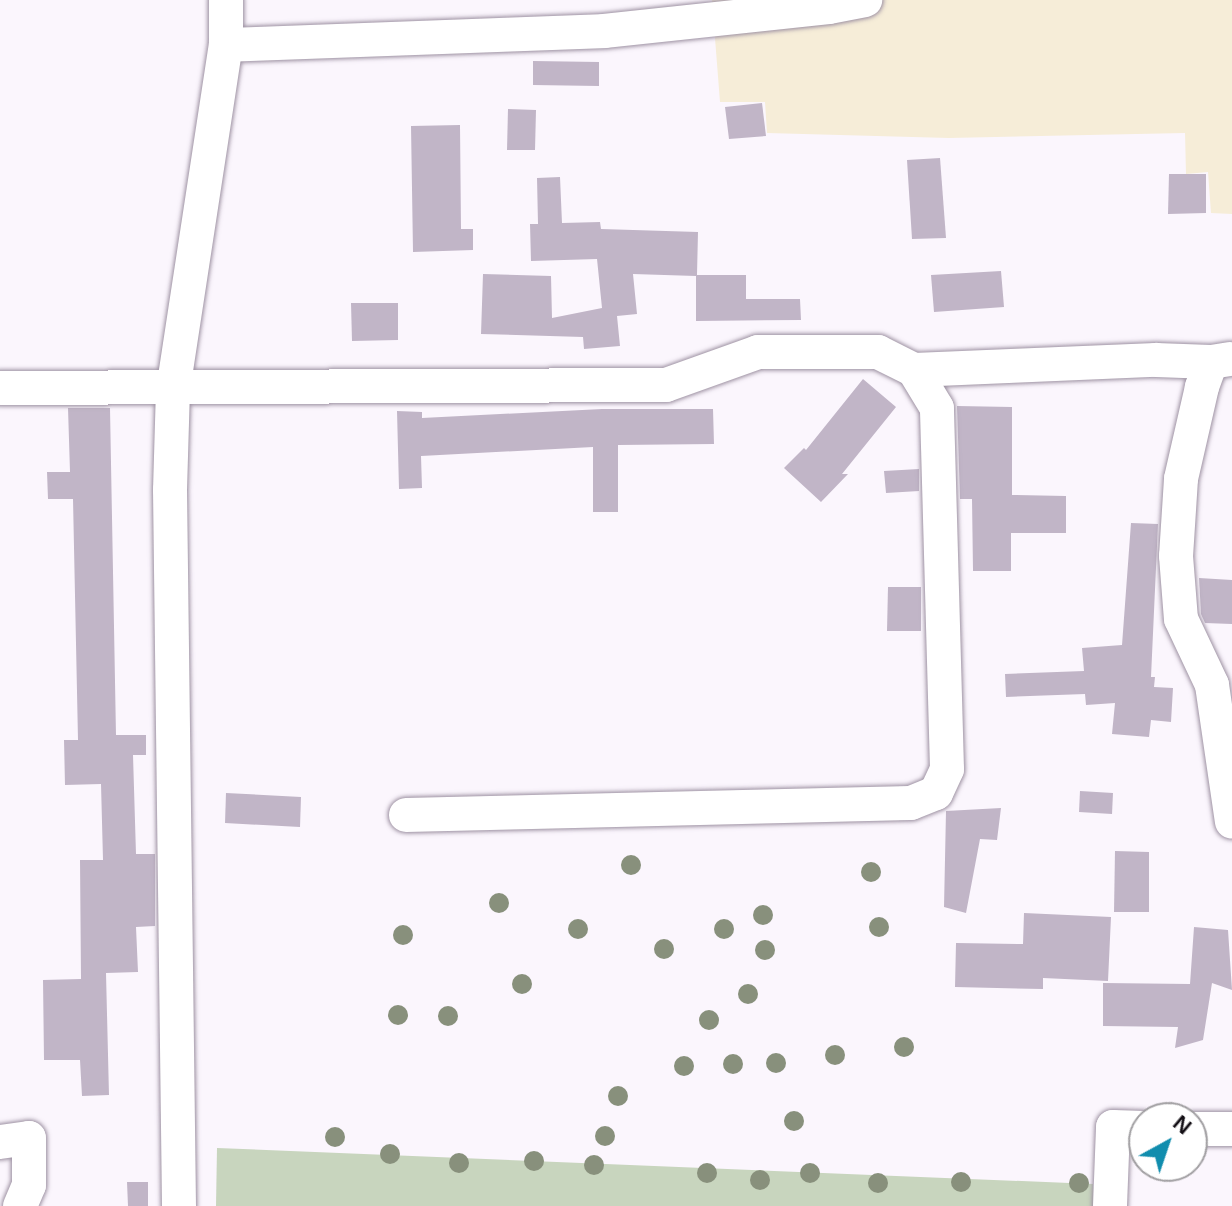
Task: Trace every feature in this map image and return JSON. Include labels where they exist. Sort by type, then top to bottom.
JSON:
[{"type":"street","points":[[179,1206],[170,490],[173,390],[226,45],[226,0]]},
{"type":"street","points":[[226,45],[662,26],[865,0]]},
{"type":"street","points":[[0,388],[173,390],[666,385],[758,352],[878,352],[914,370],[1156,360],[1222,361],[1181,479],[1176,556],[1181,619],[1212,685],[1232,822]]},
{"type":"street","points":[[406,815],[911,803],[936,793],[947,769],[937,408],[914,370]]},
{"type":"street","points":[[1110,1206],[1113,1127],[1128,1127]]},
{"type":"street","points":[[1208,1129],[1232,1129]]},
{"type":"street","points":[[0,1142],[29,1138],[29,1185],[20,1206]]},
{"type":"shaded area","points":[[712,0],[1232,0],[1232,214],[1211,213],[1208,172],[1186,174],[1185,133],[949,138],[767,133],[765,102],[720,102]]},
{"type":"green space","points":[[217,1148],[1093,1184],[1093,1206],[216,1206]]},
{"type":"building","points":[[533,61],[599,62],[599,86],[533,85]]},
{"type":"building","points":[[762,103],[766,136],[729,139],[725,107]]},
{"type":"building","points":[[508,109],[536,110],[535,150],[507,150]]},
{"type":"building","points":[[460,125],[461,229],[473,229],[473,250],[413,252],[411,126]]},
{"type":"building","points":[[940,158],[946,238],[912,239],[907,160]]},
{"type":"building","points":[[1169,174],[1206,174],[1206,213],[1168,214]]},
{"type":"building","points":[[560,177],[562,223],[600,222],[601,229],[698,232],[697,275],[746,275],[746,299],[800,299],[801,320],[696,321],[696,276],[633,274],[637,314],[617,316],[620,346],[584,349],[583,337],[481,334],[483,274],[551,276],[552,318],[602,308],[597,259],[531,261],[530,224],[538,224],[537,178]]},
{"type":"building","points":[[1001,271],[1004,307],[934,312],[931,275]]},
{"type":"building","points":[[351,303],[398,303],[398,340],[352,341]]},
{"type":"building","points":[[863,379],[896,407],[842,474],[848,474],[821,502],[784,468],[804,448],[806,450]]},
{"type":"building","points":[[957,406],[1012,407],[1012,495],[1066,496],[1066,533],[1011,533],[1011,571],[973,571],[972,499],[960,499]]},
{"type":"building","points":[[68,408],[110,408],[116,735],[146,735],[146,755],[133,755],[136,854],[155,854],[155,926],[136,927],[138,972],[106,973],[109,1095],[82,1096],[80,1060],[44,1060],[43,980],[81,979],[80,860],[103,860],[101,784],[65,785],[64,740],[78,740],[73,499],[48,499],[47,472],[70,472]]},
{"type":"building","points":[[602,409],[713,409],[714,444],[618,445],[618,512],[593,512],[593,447],[421,456],[422,488],[399,489],[397,411],[422,412],[422,418]]},
{"type":"building","points":[[919,469],[919,491],[886,493],[884,471]]},
{"type":"building","points":[[1131,523],[1158,524],[1151,677],[1155,677],[1154,687],[1173,688],[1171,722],[1151,720],[1149,737],[1112,734],[1115,703],[1086,705],[1085,694],[1006,697],[1005,674],[1084,671],[1082,648],[1122,645]]},
{"type":"building","points":[[1199,578],[1232,580],[1232,624],[1205,623],[1201,614]]},
{"type":"building","points":[[888,587],[921,587],[921,631],[887,631]]},
{"type":"building","points":[[1080,791],[1113,793],[1112,814],[1079,812]]},
{"type":"building","points":[[226,793],[301,797],[300,827],[225,823]]},
{"type":"building","points":[[1001,808],[997,840],[980,839],[966,913],[944,907],[946,811]]},
{"type":"building","points":[[1115,851],[1149,852],[1149,912],[1114,912]]},
{"type":"building","points":[[1024,913],[1111,917],[1108,981],[1043,978],[1043,989],[955,987],[956,943],[1023,944]]},
{"type":"building","points":[[1194,927],[1228,930],[1232,990],[1212,983],[1203,1040],[1175,1048],[1178,1027],[1103,1026],[1103,983],[1190,984]]},
{"type":"building","points":[[127,1182],[148,1182],[148,1206],[128,1206]]}]
